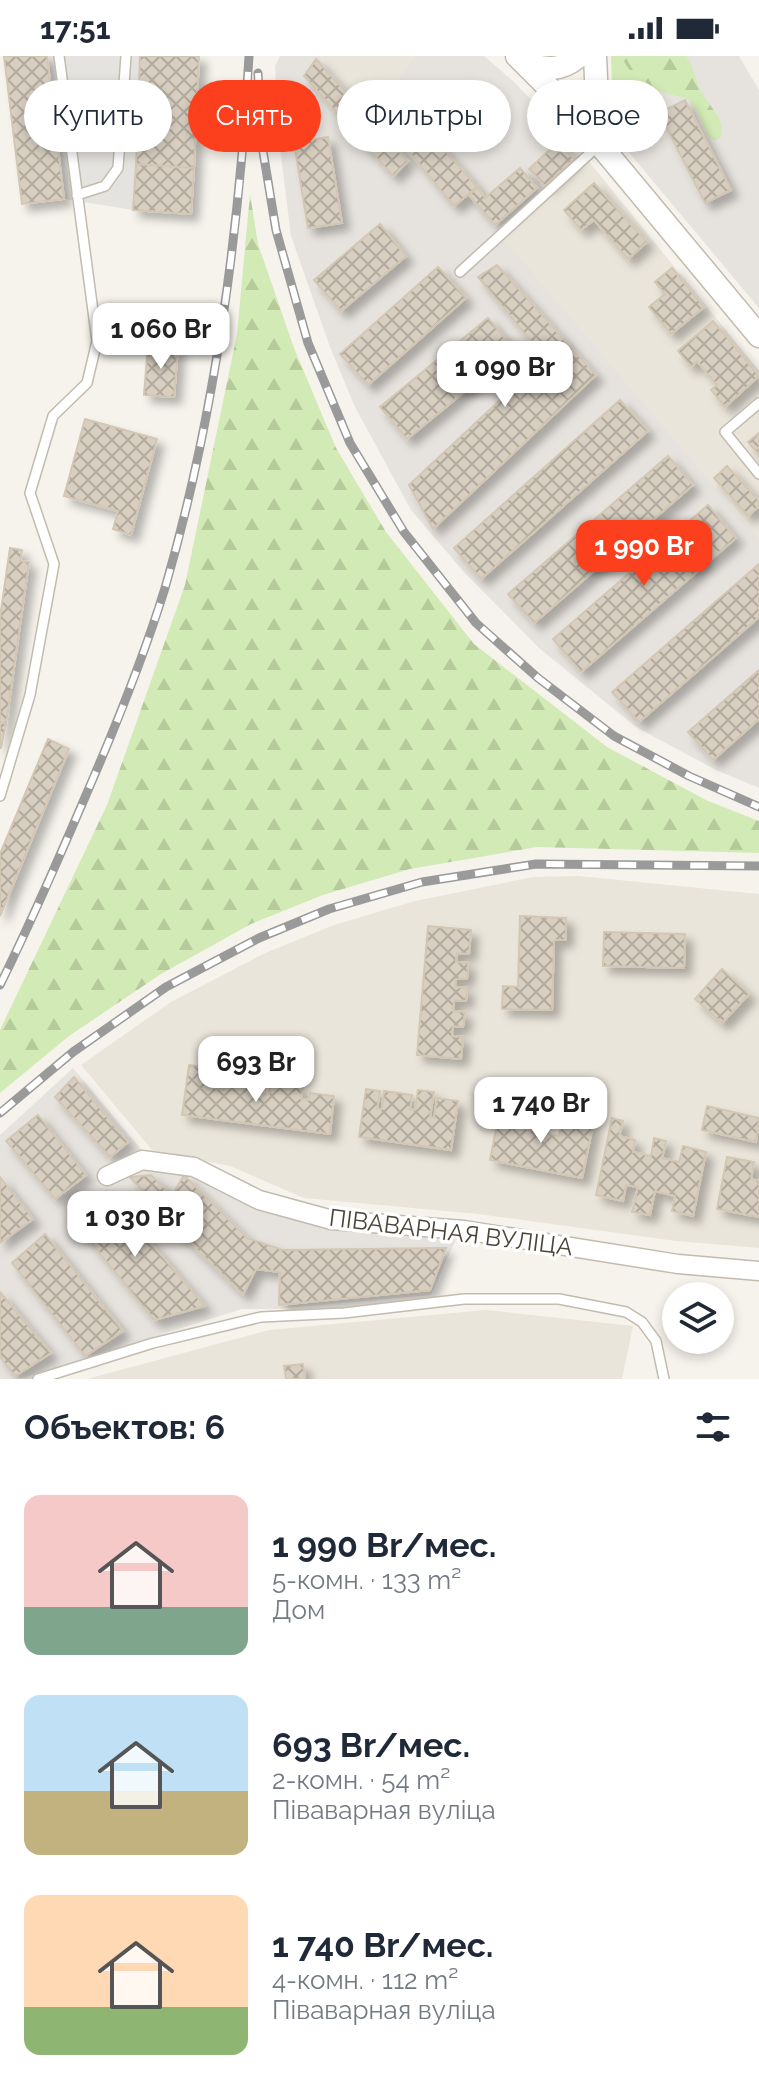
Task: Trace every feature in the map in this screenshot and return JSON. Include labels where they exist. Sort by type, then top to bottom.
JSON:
[{"type":"street","points":[[519,59],[546,69],[557,69],[579,56]]},
{"type":"street","points":[[595,56],[596,80]]},
{"type":"street","points":[[519,59],[540,80]]},
{"type":"street","points":[[605,152],[759,336]]},
{"type":"street","name":"ПІВАВАРНАЯ ВУЛІЦА","points":[[107,1176],[142,1160],[194,1167],[259,1200],[332,1220],[464,1230],[678,1264],[759,1271]]},
{"type":"lane","points":[[0,796],[30,695],[54,564],[30,493],[53,416],[87,383],[97,341],[59,56]]},
{"type":"lane","points":[[77,195],[105,186],[118,168],[126,56]]},
{"type":"lane","points":[[460,272],[591,152]]},
{"type":"lane","points":[[759,403],[725,432],[759,474]]},
{"type":"lane","points":[[38,1379],[153,1343],[261,1317],[344,1313],[464,1299],[559,1299],[626,1312],[642,1322],[656,1341],[664,1379]]},
{"type":"shaded area","points":[[47,56],[140,56],[139,80],[50,80]]},
{"type":"shaded area","points":[[280,56],[320,56],[339,80],[337,152],[511,152],[511,80],[396,80],[415,56],[484,56],[513,81],[527,96],[527,152],[582,153],[496,230],[759,538],[759,788],[716,770],[636,727],[539,648],[463,571],[411,510],[354,405],[291,236],[281,152],[321,152],[321,80],[276,80],[275,66]]},
{"type":"shaded area","points":[[320,56],[415,56],[396,80],[339,80]]},
{"type":"shaded area","points":[[659,56],[739,56],[759,90],[759,308],[629,152],[668,152],[668,80],[649,80]]},
{"type":"shaded area","points":[[58,152],[136,152],[133,210],[64,199]]},
{"type":"shaded area","points":[[582,153],[759,371],[759,538],[495,230]]},
{"type":"shaded area","points":[[579,876],[759,894],[759,1248],[676,1241],[478,1214],[304,1198],[230,1166],[152,1150],[81,1065],[171,1002],[263,954],[334,925],[415,901],[533,877]]},
{"type":"shaded area","points":[[73,1068],[145,1154],[193,1162],[228,1174],[243,1200],[457,1237],[431,1295],[275,1309],[242,1309],[19,1379],[0,1379],[0,1135]]},
{"type":"shaded area","points":[[486,1310],[633,1326],[622,1379],[87,1379],[269,1330]]},
{"type":"green space","points":[[611,56],[659,56],[649,80],[612,80]]},
{"type":"green space","points":[[621,56],[686,56],[701,91],[719,118],[721,136],[717,140],[709,138],[688,99],[668,93],[668,80],[639,80]]},
{"type":"green space","points":[[250,194],[258,244],[294,348],[336,448],[386,532],[474,644],[607,747],[708,801],[759,821],[759,853],[537,847],[410,869],[323,895],[251,924],[161,974],[69,1036],[0,1093],[0,1030],[107,805],[185,585],[237,334]]},
{"type":"building","points":[[4,56],[47,56],[50,80],[24,80],[24,152],[58,152],[64,199],[22,204]]},
{"type":"building","points":[[140,56],[199,56],[198,80],[188,80],[188,152],[195,152],[194,168],[136,164],[136,152],[172,152],[172,80],[139,80]]},
{"type":"building","points":[[316,59],[337,82],[337,113],[321,95],[321,80],[308,80],[304,76]]},
{"type":"building","points":[[685,100],[731,190],[705,203],[668,131],[668,108]]},
{"type":"building","points":[[328,137],[342,223],[308,228],[295,152],[321,152],[321,138]]},
{"type":"building","points":[[372,152],[400,152],[408,161],[393,176]]},
{"type":"building","points":[[409,152],[446,152],[477,187],[454,206]]},
{"type":"building","points":[[547,152],[567,152],[574,159],[545,186],[529,169]]},
{"type":"building","points":[[136,164],[194,168],[191,214],[133,210]]},
{"type":"building","points":[[520,168],[537,188],[495,225],[469,195],[477,187],[485,198]]},
{"type":"building","points":[[594,183],[647,242],[628,259],[594,220],[581,230],[564,210]]},
{"type":"building","points":[[380,224],[406,256],[341,311],[314,280]]},
{"type":"building","points":[[497,265],[596,375],[433,529],[409,485],[545,358],[478,277]]},
{"type":"building","points":[[438,267],[466,298],[368,385],[340,354]]},
{"type":"building","points":[[672,268],[704,307],[671,334],[649,307],[665,294],[655,282]]},
{"type":"building","points":[[488,318],[515,350],[407,439],[380,407]]},
{"type":"building","points":[[713,321],[759,376],[725,407],[711,390],[717,385],[697,361],[691,367],[678,351]]},
{"type":"building","points":[[148,344],[178,347],[174,397],[144,395]]},
{"type":"building","points":[[620,400],[648,431],[481,579],[454,548]]},
{"type":"building","points":[[85,419],[157,439],[131,535],[113,529],[118,511],[64,496]]},
{"type":"building","points":[[759,433],[759,455],[748,442]]},
{"type":"building","points":[[668,456],[693,485],[534,623],[508,594]]},
{"type":"building","points":[[727,466],[759,501],[759,506],[748,516],[714,478]]},
{"type":"building","points":[[708,505],[736,538],[581,672],[553,639]]},
{"type":"building","points":[[10,548],[22,550],[20,561],[29,562],[6,724],[0,722],[0,617]]},
{"type":"building","points":[[759,564],[759,617],[639,722],[612,692]]},
{"type":"building","points":[[759,670],[759,719],[713,760],[688,732]]},
{"type":"building","points":[[0,722],[6,724],[1,748],[0,748]]},
{"type":"building","points":[[48,739],[69,749],[0,916],[0,854]]},
{"type":"building","points":[[520,916],[566,918],[566,940],[554,940],[552,1010],[502,1009],[503,986],[518,987]]},
{"type":"building","points":[[428,926],[471,930],[469,954],[457,953],[456,962],[468,963],[467,979],[456,979],[455,987],[467,988],[466,1001],[454,1000],[453,1011],[465,1012],[463,1027],[453,1026],[452,1036],[463,1037],[461,1059],[417,1055]]},
{"type":"building","points":[[604,932],[685,934],[684,968],[603,966]]},
{"type":"building","points":[[722,969],[749,994],[722,1023],[695,999]]},
{"type":"building","points":[[189,1065],[217,1068],[214,1088],[224,1090],[225,1082],[257,1086],[256,1093],[269,1094],[270,1083],[303,1087],[301,1099],[309,1100],[310,1093],[334,1096],[330,1134],[182,1115]]},
{"type":"building","points":[[74,1077],[128,1142],[110,1157],[55,1097]]},
{"type":"building","points":[[366,1089],[380,1091],[377,1109],[382,1109],[384,1091],[412,1095],[410,1109],[415,1110],[418,1090],[434,1092],[430,1117],[434,1118],[437,1098],[458,1101],[451,1150],[359,1137]]},
{"type":"building","points":[[501,1104],[520,1107],[516,1127],[559,1136],[562,1119],[593,1125],[582,1178],[490,1160]]},
{"type":"building","points":[[707,1106],[759,1118],[756,1142],[702,1130]]},
{"type":"building","points":[[38,1115],[86,1175],[55,1199],[6,1141]]},
{"type":"building","points":[[612,1118],[623,1121],[619,1136],[635,1140],[633,1152],[651,1156],[654,1138],[666,1141],[662,1158],[679,1162],[683,1146],[706,1152],[693,1216],[672,1211],[675,1196],[655,1191],[650,1215],[632,1212],[638,1187],[626,1185],[623,1201],[596,1195]]},
{"type":"building","points":[[727,1157],[754,1162],[751,1179],[759,1181],[759,1217],[717,1209]]},
{"type":"building","points":[[151,1175],[172,1195],[184,1175],[247,1238],[283,1250],[446,1248],[430,1290],[279,1305],[280,1272],[256,1269],[243,1294],[186,1240],[130,1177]]},
{"type":"building","points":[[0,1177],[33,1219],[0,1243]]},
{"type":"building","points":[[106,1191],[205,1306],[154,1320],[70,1217]]},
{"type":"building","points":[[45,1234],[123,1331],[85,1356],[12,1263]]},
{"type":"building","points":[[0,1292],[51,1353],[15,1376],[0,1357]]},
{"type":"building","points":[[303,1364],[305,1379],[286,1379],[284,1366]]},
{"type":"railway","points":[[0,985],[59,858],[122,709],[165,588],[183,523],[222,324],[239,190],[249,56]]},
{"type":"railway","points":[[258,73],[261,139],[276,230],[308,343],[350,443],[404,532],[476,623],[538,678],[614,736],[689,776],[759,807]]},
{"type":"railway","points":[[0,1113],[73,1052],[166,987],[259,938],[329,909],[422,882],[536,864],[759,866]]}]
